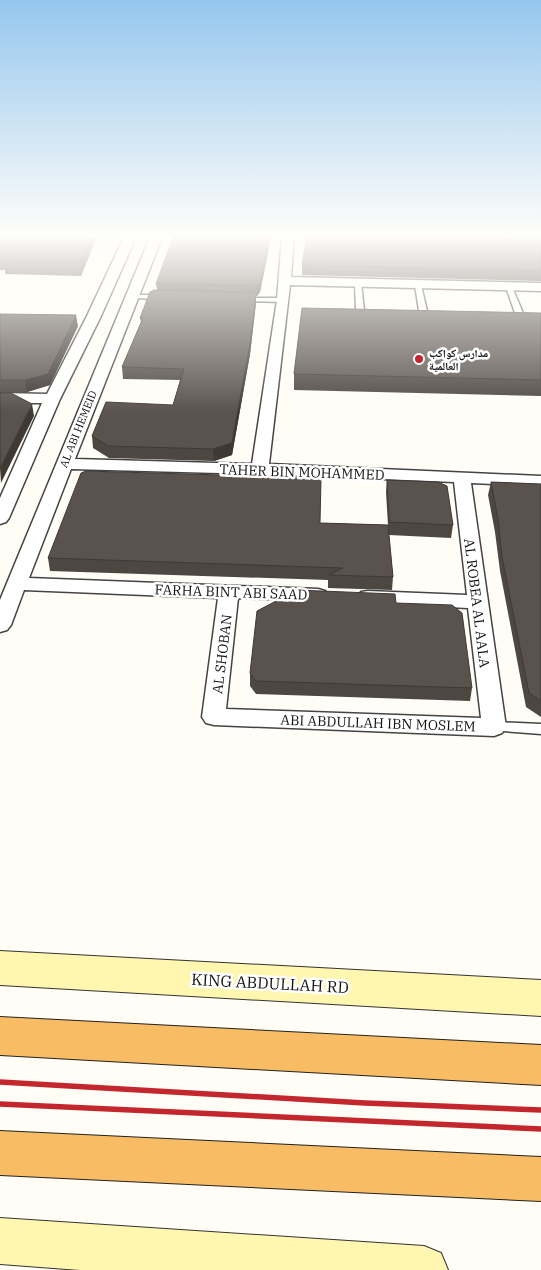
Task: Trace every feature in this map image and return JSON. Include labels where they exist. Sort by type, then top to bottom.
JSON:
[{"type":"highway","points":[[0,1036],[541,1065]]},
{"type":"highway","points":[[0,1153],[541,1179]]},
{"type":"main road","name":"KING ABDULLAH RD","points":[[0,968],[541,998]]},
{"type":"main road","points":[[0,1242],[142,1261],[424,1270]]},
{"type":"street","points":[[0,518],[52,399],[104,294]]},
{"type":"street","points":[[260,469],[283,294]]},
{"type":"street","name":"AL ABI HEMEID","points":[[0,624],[132,296]]},
{"type":"street","points":[[76,316],[94,316]]},
{"type":"street","points":[[0,398],[52,399]]},
{"type":"street","name":"TAHER BIN MOHAMMED","points":[[64,464],[260,469],[541,481]]},
{"type":"street","name":"AL ROBEA AL AALA","points":[[462,479],[476,602],[494,727]]},
{"type":"street","name":"FARHA BINT ABI SAAD","points":[[16,584],[476,602]]},
{"type":"street","name":"AL SHOBAN","points":[[214,717],[229,592]]},
{"type":"street","name":"ABI ABDULLAH IBN MOSLEM","points":[[214,717],[494,727]]},
{"type":"lane","points":[[359,294],[360,310]]},
{"type":"lane","points":[[420,294],[423,312]]},
{"type":"lane","points":[[509,313],[522,314],[512,294]]},
{"type":"lane","points":[[132,296],[170,297]]},
{"type":"lane","points":[[236,299],[282,300]]},
{"type":"lane","points":[[351,310],[369,310]]},
{"type":"lane","points":[[414,311],[433,312]]},
{"type":"lane","name":"ABI ABDULLAH IBN MOSLEM","points":[[494,727],[541,729]]},
{"type":"building","points":[[149,294],[256,294],[250,344],[232,443],[213,449],[108,446],[92,436],[106,402],[173,405],[184,369],[122,367],[143,318],[140,318]]},
{"type":"building","name":"مدارس كواكب العالمية","points":[[302,308],[541,313],[541,380],[294,374]]},
{"type":"building","points":[[0,314],[76,315],[48,374],[25,380],[0,380]]},
{"type":"building","points":[[0,393],[11,393],[32,404],[0,468]]},
{"type":"building","points":[[86,471],[321,478],[320,523],[388,525],[393,577],[329,575],[343,568],[48,558],[81,473]]},
{"type":"building","points":[[387,480],[438,482],[447,486],[453,525],[389,522]]},
{"type":"building","points":[[491,482],[541,484],[541,701],[529,693],[502,557],[498,519]]},
{"type":"building","points":[[297,590],[395,594],[396,603],[452,605],[462,613],[472,688],[256,681],[250,673],[257,611]]},
{"type":"railway","points":[[0,1082],[365,1103],[541,1110]]},
{"type":"railway","points":[[0,1104],[541,1129]]},
{"type":"place","name":"مدارس كواكب العالمية","points":[[419,359]]}]
